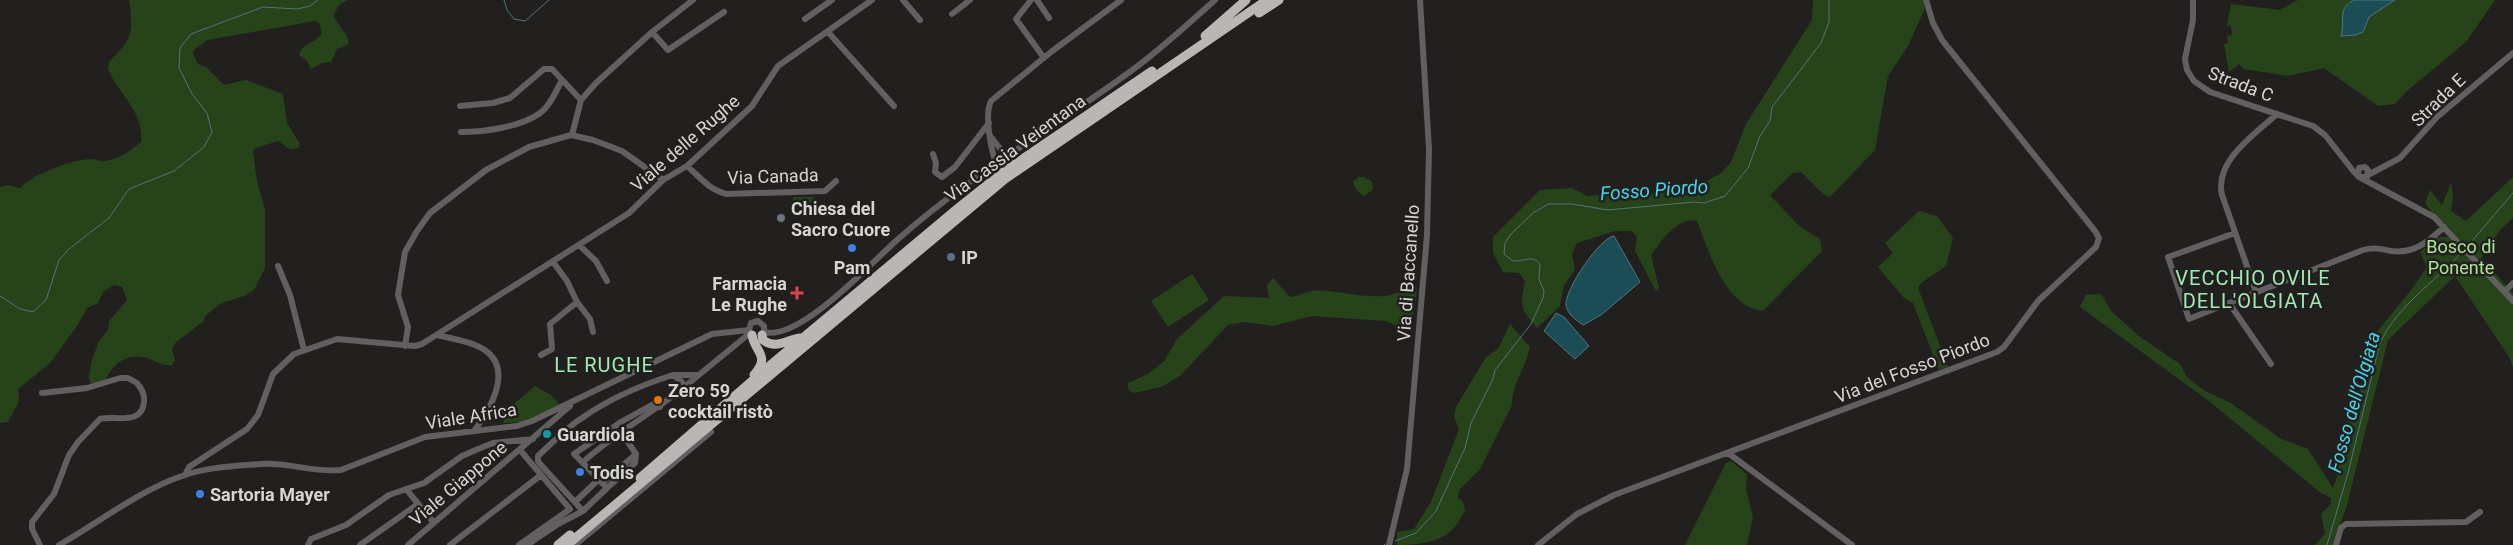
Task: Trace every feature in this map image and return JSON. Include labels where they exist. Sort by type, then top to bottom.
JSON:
[{"type":"highway","points":[[1207,39],[1246,0]]},
{"type":"highway","name":"Via Cassia Veientana","points":[[1207,39],[1258,0]]},
{"type":"highway","name":"Via Cassia Veientana","points":[[745,387],[1002,174],[1267,0]]},
{"type":"highway","points":[[1207,39],[1228,33],[1279,0]]},
{"type":"highway","name":"Via Cassia Veientana","points":[[772,374],[1005,179],[1189,50]]},
{"type":"highway","points":[[755,333],[768,344],[778,345],[803,337]]},
{"type":"highway","points":[[558,545],[745,387],[761,364],[755,333]]},
{"type":"highway","points":[[711,432],[765,386],[772,374]]},
{"type":"highway","points":[[567,545],[772,374]]},
{"type":"street","points":[[572,135],[581,100],[608,71],[652,32],[693,0]]},
{"type":"street","points":[[805,19],[832,0]]},
{"type":"street","name":"Viale delle Rughe","points":[[59,545],[161,485],[185,475],[189,467],[247,429],[258,415],[273,374],[286,360],[304,350],[337,339],[405,346],[422,344],[624,216],[663,180],[687,166],[752,106],[763,93],[778,66],[872,0]]},
{"type":"street","points":[[903,0],[920,20]]},
{"type":"street","points":[[952,14],[970,0]]},
{"type":"street","points":[[1031,0],[1016,19],[1044,58]]},
{"type":"street","points":[[1036,0],[1049,18]]},
{"type":"street","points":[[996,164],[990,136],[988,107],[991,101],[1121,0]]},
{"type":"street","name":"Viale Africa","points":[[185,475],[263,464],[280,464],[329,472],[341,470],[425,437],[517,426],[572,404],[712,334],[772,334],[800,325],[839,294],[928,214],[1006,156],[1132,70],[1215,0]]},
{"type":"street","name":"Via di Baccanello","points":[[1389,545],[1407,469],[1427,235],[1429,148],[1420,0]]},
{"type":"street","name":"Via del Fosso Piordo","points":[[1538,545],[1592,506],[2000,350],[2043,295],[2098,242],[2095,231],[1945,44],[1933,22],[1926,0]]},
{"type":"street","name":"Strada C","points":[[2193,0],[2193,20],[2185,56],[2186,67],[2199,86],[2210,92],[2318,130],[2344,160],[2372,185],[2425,211],[2444,226],[2513,302]]},
{"type":"street","points":[[652,32],[668,50],[724,12]]},
{"type":"street","points":[[828,32],[894,106]]},
{"type":"street","name":"Strada E","points":[[2363,176],[2393,163],[2407,152],[2437,117],[2513,52]]},
{"type":"street","points":[[460,106],[493,103],[510,98],[544,69],[552,69],[581,100]]},
{"type":"street","points":[[461,132],[488,132],[534,116],[546,107],[562,80]]},
{"type":"street","points":[[2256,292],[2222,195],[2222,174],[2226,165],[2246,143],[2277,114]]},
{"type":"street","points":[[933,154],[935,172],[942,177],[955,167],[989,123]]},
{"type":"street","points":[[405,346],[408,327],[398,294],[399,280],[406,252],[417,231],[430,213],[466,185],[511,155],[550,139],[572,135],[593,140],[622,151],[663,180]]},
{"type":"street","points":[[990,136],[1006,156]]},
{"type":"street","name":"Strada C","points":[[2344,160],[2364,167]]},
{"type":"street","name":"Via Canada","points":[[687,166],[716,192],[727,194],[825,191],[836,181]]},
{"type":"street","points":[[2363,176],[2358,169],[2364,167],[2383,168]]},
{"type":"street","points":[[2363,176],[2364,167]]},
{"type":"street","points":[[2235,233],[2168,257],[2189,319],[2365,249],[2410,251],[2424,244],[2444,226]]},
{"type":"street","points":[[579,245],[596,261],[607,281]]},
{"type":"street","points":[[553,262],[567,281],[577,302],[590,319],[593,332]]},
{"type":"street","points":[[278,266],[290,295],[304,350]]},
{"type":"street","points":[[2505,291],[2513,283]]},
{"type":"street","points":[[541,355],[552,349],[550,324],[577,302]]},
{"type":"street","points":[[2229,303],[2271,364]]},
{"type":"street","points":[[583,462],[621,432],[660,407],[755,333]]},
{"type":"street","points":[[437,335],[476,345],[487,352],[494,361],[498,373],[498,388],[489,411],[474,432]]},
{"type":"street","points":[[583,511],[541,465],[538,461],[538,456],[581,418],[616,398],[653,381],[673,375],[700,375]]},
{"type":"street","points":[[673,375],[682,382],[683,388]]},
{"type":"street","points":[[40,545],[32,529],[32,522],[54,494],[63,466],[78,442],[100,419],[135,416],[142,410],[145,400],[137,383],[124,378],[87,388],[42,394]]},
{"type":"street","points":[[602,483],[574,454],[628,418],[657,402],[660,407]]},
{"type":"street","name":"Viale Giappone","points":[[410,544],[533,440],[572,404]]},
{"type":"street","points":[[575,502],[635,463],[636,454],[621,432]]},
{"type":"street","points":[[575,545],[711,432]]},
{"type":"street","points":[[308,545],[309,540],[346,525],[383,498],[424,483],[462,456],[493,443],[533,440]]},
{"type":"street","points":[[519,545],[570,509],[520,450]]},
{"type":"street","points":[[1728,453],[1852,545]]},
{"type":"street","points":[[450,545],[541,475]]},
{"type":"street","points":[[527,545],[558,524],[583,511],[602,483]]},
{"type":"street","points":[[406,489],[434,523]]},
{"type":"street","points":[[360,545],[418,504]]},
{"type":"street","points":[[2336,545],[2342,528],[2346,524],[2466,522],[2480,512]]},
{"type":"green space","points":[[129,0],[347,0],[339,5],[333,16],[347,36],[349,44],[337,49],[331,62],[322,63],[311,69],[307,61],[299,55],[306,45],[322,33],[319,23],[315,21],[207,40],[194,50],[193,54],[198,64],[206,67],[224,85],[246,80],[283,94],[287,123],[300,144],[298,148],[290,149],[278,141],[253,151],[257,181],[265,209],[265,268],[254,290],[244,296],[221,303],[205,316],[204,321],[176,342],[172,349],[175,360],[172,365],[164,365],[146,358],[130,357],[119,362],[111,370],[105,381],[96,384],[90,383],[89,376],[92,360],[99,341],[108,330],[109,321],[127,300],[122,287],[114,285],[103,292],[98,303],[87,308],[77,326],[50,363],[18,389],[19,401],[8,422],[0,423],[0,187],[8,185],[20,188],[34,178],[64,164],[92,159],[108,161],[128,152],[141,142],[139,121],[135,112],[108,69],[109,62],[123,47],[130,35]]},
{"type":"green space","points":[[1813,0],[1923,0],[1925,8],[1908,46],[1888,76],[1875,150],[1830,197],[1823,194],[1801,172],[1793,173],[1770,195],[1799,226],[1820,239],[1822,251],[1763,311],[1750,307],[1738,300],[1729,289],[1713,262],[1697,221],[1689,221],[1676,226],[1651,255],[1659,288],[1656,291],[1635,251],[1637,237],[1632,231],[1615,231],[1577,243],[1572,254],[1575,270],[1564,285],[1560,306],[1537,328],[1524,311],[1522,296],[1525,281],[1519,273],[1503,272],[1493,253],[1493,237],[1540,190],[1572,188],[1587,196],[1612,194],[1624,197],[1695,188],[1721,173],[1731,162],[1746,124],[1812,20]]},
{"type":"green space","points":[[2298,0],[2495,0],[2466,42],[2407,91],[2395,104],[2378,106],[2324,68],[2288,76],[2244,69],[2239,64],[2229,72],[2224,44],[2228,43],[2227,36],[2232,35],[2231,26],[2227,26],[2231,4],[2279,10]]},
{"type":"green space","points":[[1359,177],[1364,177],[1372,182],[1373,189],[1365,196],[1355,188],[1353,181]]},
{"type":"green space","name":"Bosco di Ponente","points":[[2513,177],[2513,218],[2501,229],[2481,258],[2513,293],[2513,367],[2509,357],[2455,276],[2388,340],[2347,505],[2333,545],[2315,545],[2325,534],[2321,514],[2331,504],[2331,498],[2321,493],[2209,401],[2080,307],[2086,295],[2101,294],[2112,312],[2140,337],[2180,364],[2187,377],[2205,391],[2231,403],[2281,439],[2308,449],[2333,488],[2337,477],[2342,441],[2353,412],[2376,333],[2412,289],[2427,267],[2420,252],[2438,237],[2450,237],[2425,203],[2430,190],[2442,205],[2451,183],[2453,195],[2451,211],[2466,221]]},
{"type":"green space","points":[[793,197],[814,197],[814,210],[793,210]]},
{"type":"green space","points":[[1919,211],[1937,216],[1953,238],[1946,266],[1921,283],[1918,288],[1948,367],[1939,370],[1913,303],[1904,298],[1878,267],[1893,253],[1885,243]]},
{"type":"green space","points":[[1192,274],[1209,300],[1168,327],[1151,301]]},
{"type":"green space","points":[[1273,278],[1290,297],[1312,291],[1380,296],[1393,294],[1402,289],[1409,279],[1417,290],[1411,327],[1405,330],[1386,321],[1312,316],[1273,326],[1244,322],[1228,325],[1180,376],[1161,387],[1134,393],[1128,389],[1128,383],[1148,374],[1164,361],[1177,339],[1224,296],[1269,298],[1267,285]]},
{"type":"green space","points":[[1510,324],[1530,347],[1516,384],[1512,405],[1480,469],[1460,489],[1458,498],[1463,502],[1465,511],[1457,524],[1446,535],[1433,541],[1397,545],[1397,532],[1414,529],[1431,502],[1459,429],[1454,417],[1456,407],[1486,357],[1498,349]]},
{"type":"green space","points":[[535,386],[551,395],[560,405],[522,422],[504,423],[504,412]]},
{"type":"green space","points":[[1731,461],[1747,474],[1746,489],[1753,517],[1747,545],[1685,545],[1726,463]]},
{"type":"water","points":[[2354,0],[2395,0],[2369,17],[2363,32],[2356,35],[2341,36],[2343,11]]},
{"type":"water","points":[[1614,236],[1640,282],[1601,315],[1583,325],[1568,311],[1566,305],[1567,298],[1577,277],[1592,255],[1600,245]]},
{"type":"water","points":[[1556,313],[1564,317],[1589,346],[1575,359],[1544,331]]},
{"type":"waterway","points":[[0,296],[20,309],[33,312],[46,300],[59,260],[69,249],[109,218],[129,189],[174,171],[204,147],[212,132],[207,113],[192,94],[179,68],[180,48],[191,34],[263,7],[297,9],[310,6],[318,0]]},
{"type":"waterway","points":[[504,0],[507,10],[514,19],[525,21],[549,0]]},
{"type":"waterway","name":"Fosso Piordo","points":[[1395,541],[1416,533],[1436,511],[1465,448],[1471,423],[1493,379],[1495,370],[1531,324],[1543,298],[1544,291],[1539,279],[1540,264],[1534,259],[1513,261],[1504,254],[1505,243],[1511,234],[1533,213],[1548,204],[1572,204],[1608,210],[1694,202],[1704,203],[1725,196],[1748,168],[1760,136],[1770,121],[1772,107],[1821,43],[1829,22],[1829,0]]},
{"type":"waterway","name":"Fosso dell’Olgiata","points":[[2466,248],[2513,193]]},
{"type":"waterway","name":"Fosso dell’Olgiata","points":[[2327,545],[2348,473],[2380,343],[2396,317],[2463,251]]},
{"type":"place","name":"Chiesa del Sacro Cuore","points":[[781,218]]},
{"type":"place","name":"Pam","points":[[852,248]]},
{"type":"place","name":"IP","points":[[951,257]]},
{"type":"place","name":"Farmacia Le Rughe","points":[[797,293]]},
{"type":"place","name":"Zero 59 cocktail ristò","points":[[658,400]]},
{"type":"place","name":"Guardiola","points":[[547,434]]},
{"type":"place","name":"Todis","points":[[580,472]]},
{"type":"place","name":"Sartoria Mayer","points":[[200,494]]},
{"type":"district","name":"VECCHIO OVILE DELL'OLGIATA","points":[[2253,290]]},
{"type":"district","name":"LE RUGHE","points":[[604,365]]}]
